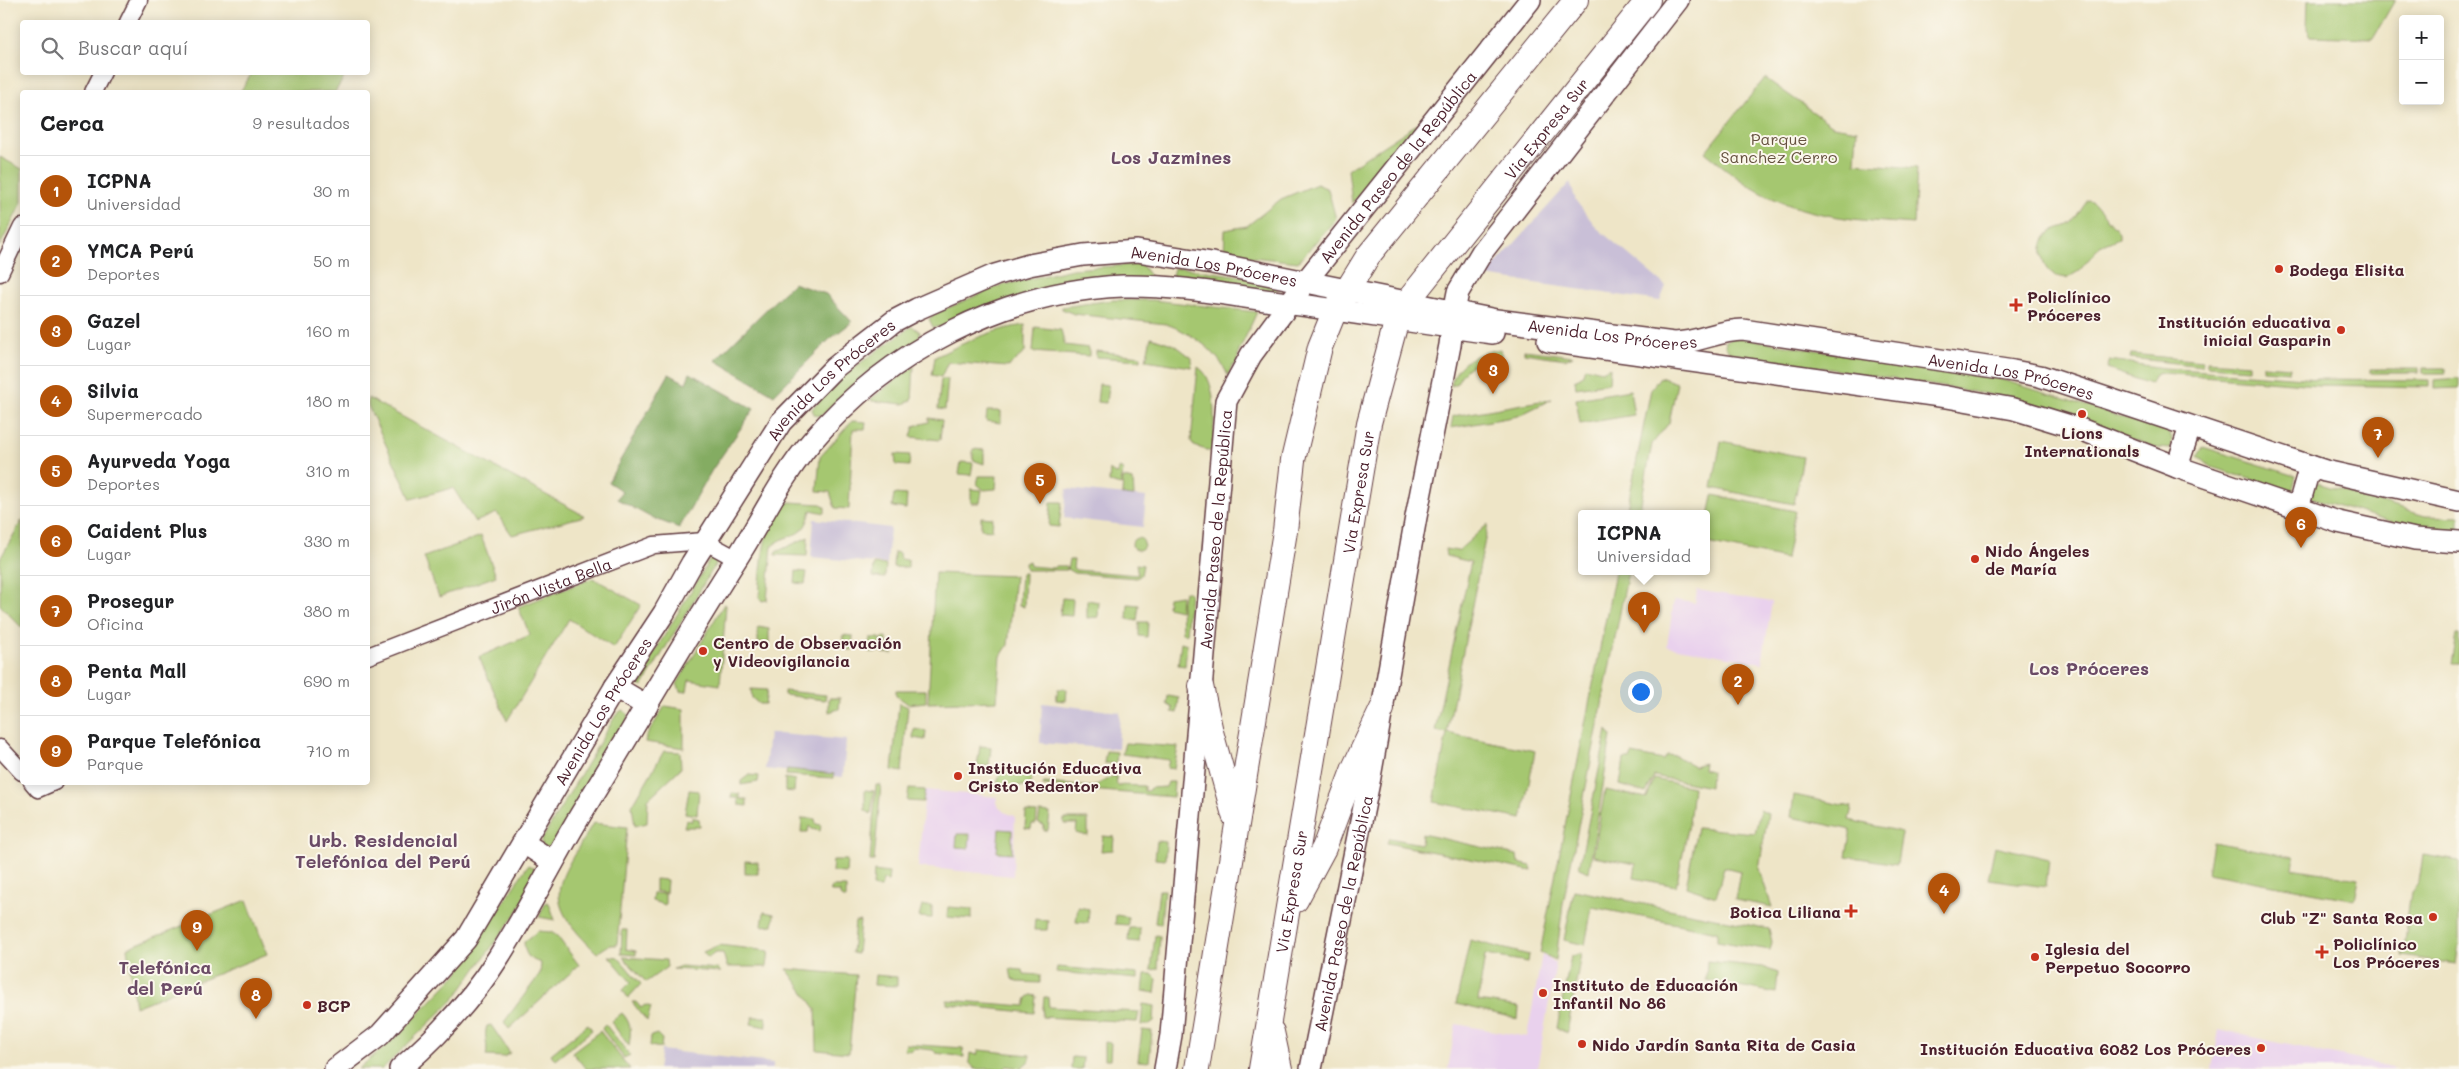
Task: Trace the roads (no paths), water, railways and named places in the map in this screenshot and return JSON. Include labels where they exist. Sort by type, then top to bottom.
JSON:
[{"type":"highway","points":[[1196,1069],[1285,531],[1293,460],[1320,347],[1335,310],[1368,256],[1576,0]]},
{"type":"highway","name":"Via Expresa Sur","points":[[1261,1069],[1369,422],[1402,311],[1648,0]]},
{"type":"highway","points":[[1201,686],[1211,732],[1236,822]]},
{"type":"highway","points":[[1288,915],[1324,848],[1354,768],[1382,710]]},
{"type":"highway","points":[[1269,1021],[1280,1069]]},
{"type":"highway","points":[[1189,1069],[1201,1043]]},
{"type":"main road","name":"Avenida Paseo de la República","points":[[1165,1069],[1171,1035],[1226,402],[1251,355],[1306,281],[1530,0]]},
{"type":"main road","name":"Avenida Paseo de la República","points":[[1311,1069],[1382,710],[1416,517],[1450,345],[1458,292],[1482,252],[1678,0]]},
{"type":"main road","name":"Avenida Los Próceres","points":[[336,1069],[380,1035],[466,939],[615,687],[664,613],[705,542],[782,422],[833,369],[894,321],[960,289],[995,275],[1054,260],[1084,255],[1137,251],[1168,254],[1348,290],[1402,311]]},
{"type":"main road","name":"Avenida Los Próceres","points":[[400,1069],[438,1033],[484,978],[789,472],[821,431],[882,375],[923,347],[961,328],[1024,303],[1059,294],[1097,288],[1132,286],[1183,288],[1335,310],[1402,311],[1453,319],[1596,349],[1947,397],[2014,410],[2080,429],[2177,467],[2370,531],[2415,539],[2459,542]]},
{"type":"main road","name":"Avenida Los Próceres","points":[[1453,319],[1496,320],[1674,343],[1684,343],[1729,330],[1808,338],[2040,376],[2310,466],[2459,501]]},
{"type":"main road","points":[[2177,467],[2190,427]]},
{"type":"main road","points":[[2298,508],[2310,466]]},
{"type":"main road","points":[[615,687],[647,706]]},
{"type":"main road","points":[[524,843],[554,862]]},
{"type":"street","points":[[129,20],[139,0]]},
{"type":"street","points":[[93,90],[101,75]]},
{"type":"street","points":[[1,268],[20,231]]},
{"type":"street","points":[[705,542],[736,559]]},
{"type":"street","name":"Jirón Vista Bella","points":[[370,655],[654,545],[705,542]]},
{"type":"street","points":[[0,748],[20,770]]},
{"type":"place","name":"Bodega Elisita","points":[[2279,269]]},
{"type":"place","name":"Policlínico Próceres","points":[[2016,305]]},
{"type":"place","name":"Institución educativa inicial Gasparin","points":[[2341,330]]},
{"type":"place","name":"Gazel","points":[[1493,394]]},
{"type":"place","name":"Lions Internationals","points":[[2082,414]]},
{"type":"place","name":"Prosegur","points":[[2378,458]]},
{"type":"place","name":"Ayurveda Yoga","points":[[1040,504]]},
{"type":"place","name":"Caident Plus","points":[[2301,548]]},
{"type":"place","name":"Nido Ángeles de María","points":[[1975,559]]},
{"type":"place","name":"ICPNA","points":[[1644,633]]},
{"type":"place","name":"Centro de Observación y Videovigilancia","points":[[703,651]]},
{"type":"place","name":"YMCA Perú","points":[[1738,705]]},
{"type":"place","name":"Institución Educativa Cristo Redentor","points":[[958,776]]},
{"type":"place","name":"Botica Liliana","points":[[1851,911]]},
{"type":"place","name":"Silvia","points":[[1944,914]]},
{"type":"place","name":"Club \"Z\" Santa Rosa","points":[[2433,917]]},
{"type":"place","name":"Parque Telefónica","points":[[197,951]]},
{"type":"place","name":"Policlínico Los Próceres","points":[[2322,952]]},
{"type":"place","name":"Iglesia del Perpetuo Socorro","points":[[2035,957]]},
{"type":"place","name":"Instituto de Educación Infantil No 86","points":[[1543,993]]},
{"type":"place","name":"BCP","points":[[307,1005]]},
{"type":"place","name":"Penta Mall","points":[[256,1019]]},
{"type":"place","name":"Nido Jardín Santa Rita de Casia","points":[[1582,1044]]},
{"type":"place","name":"Institución Educativa 6082 Los Próceres","points":[[2261,1048]]},
{"type":"district","name":"Los Jazmines","points":[[1171,157]]},
{"type":"district","name":"Los Próceres","points":[[2089,668]]},
{"type":"district","name":"Urb. Residencial Telefónica del Perú","points":[[383,850]]},
{"type":"district","name":"Telefónica del Perú","points":[[165,978]]},
{"type":"park label","name":"Parque Sanchez Cerro","points":[[1779,147]]}]
